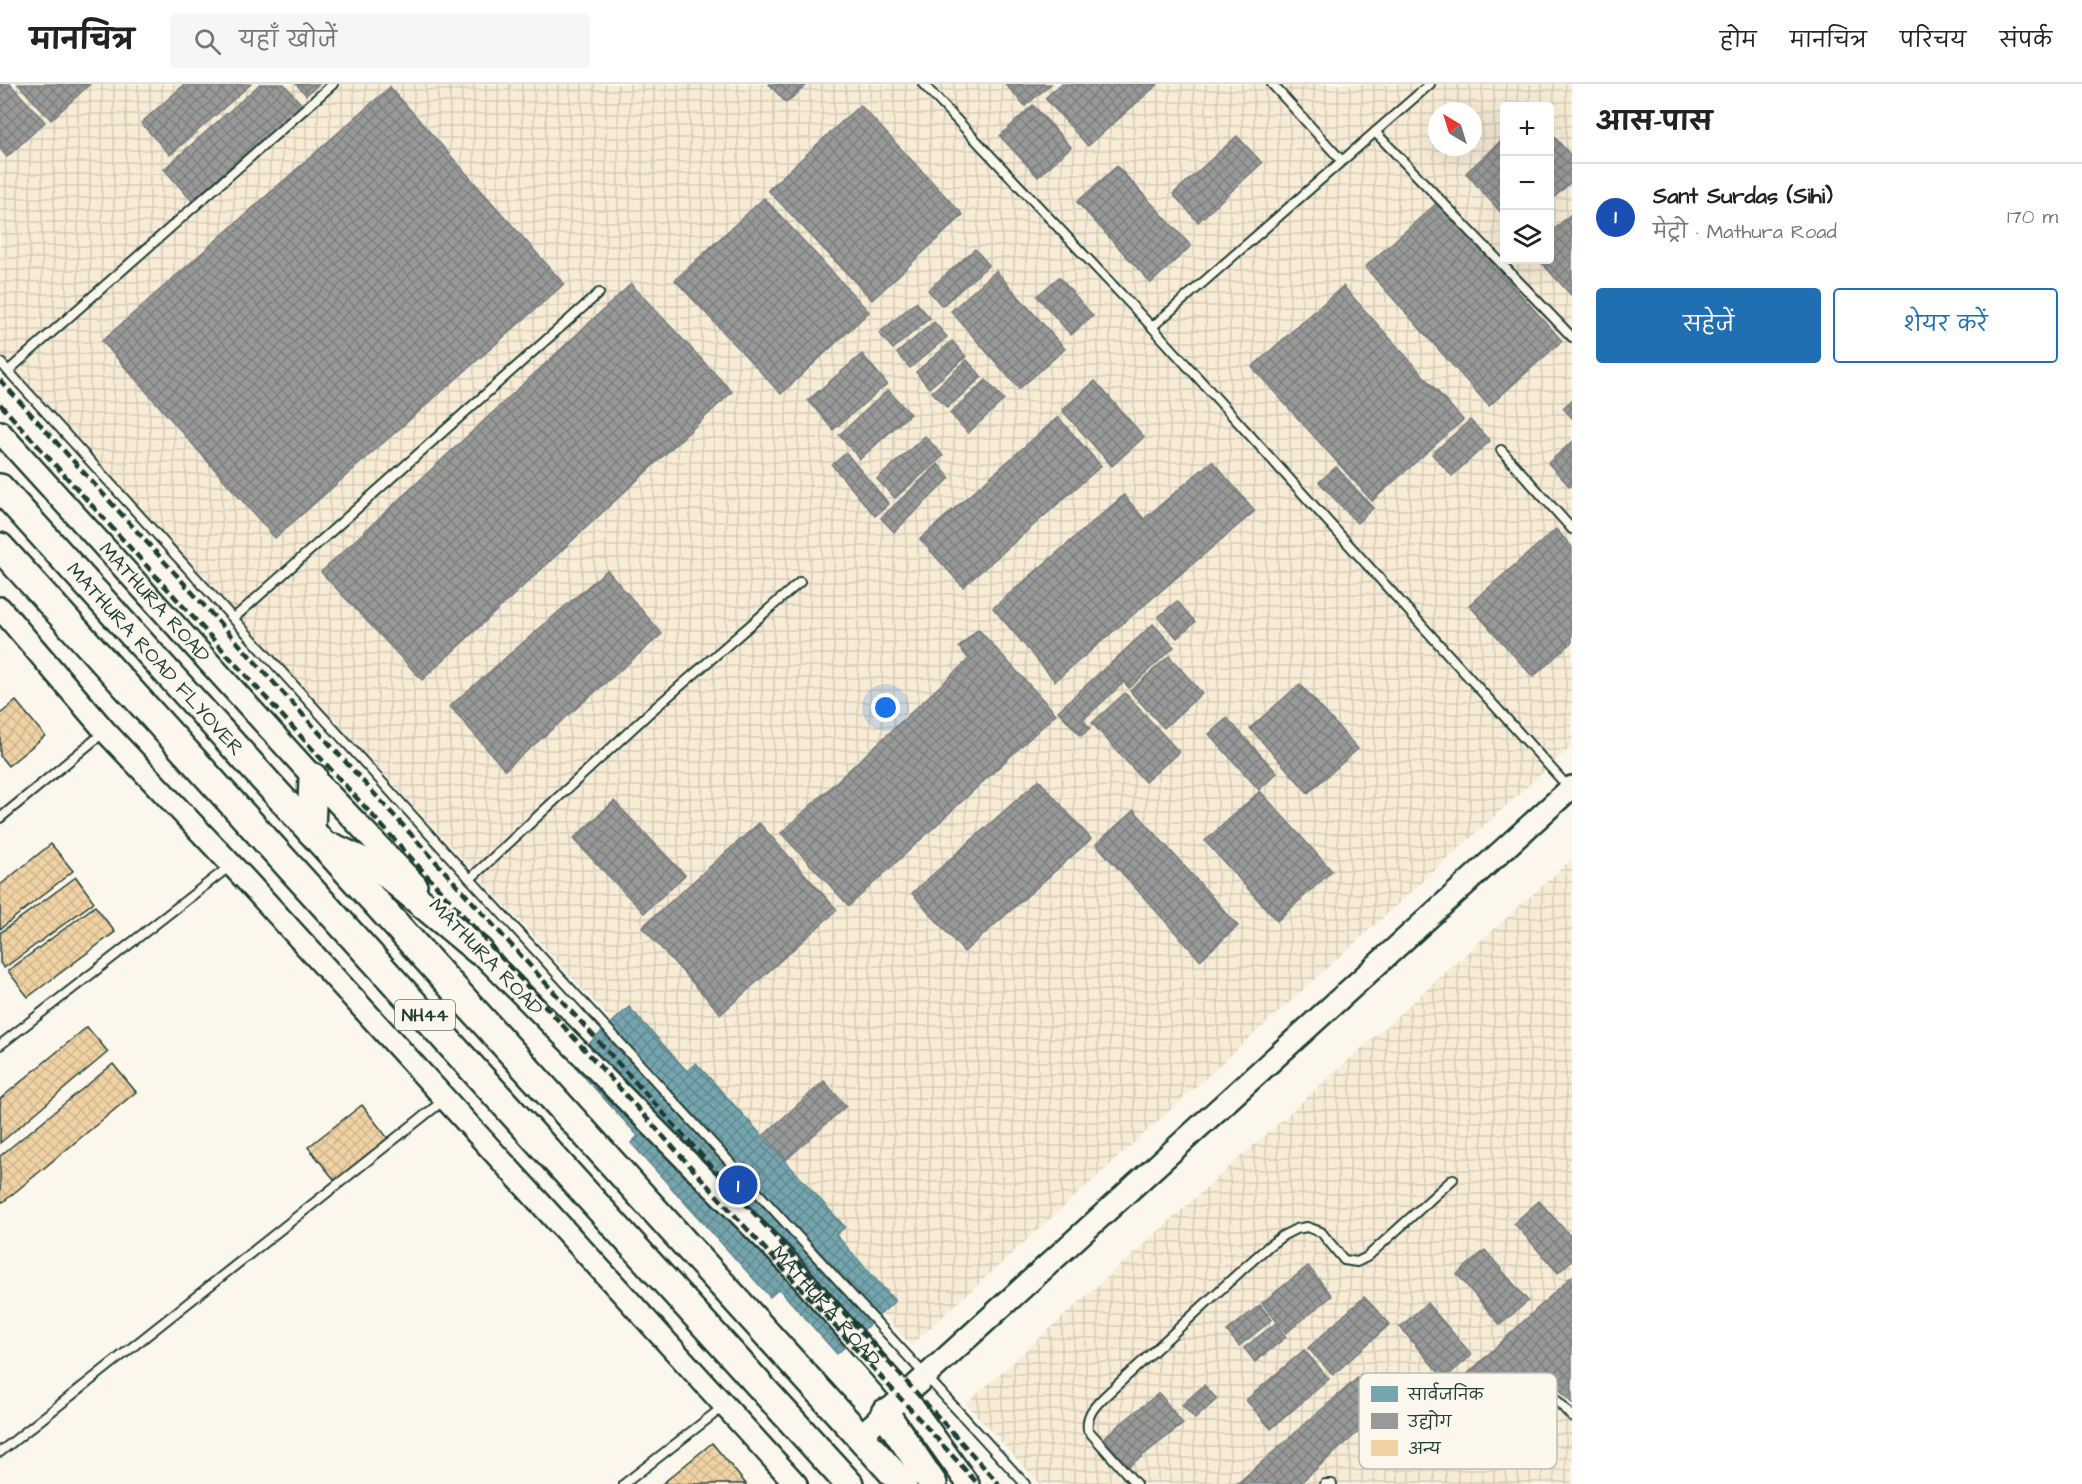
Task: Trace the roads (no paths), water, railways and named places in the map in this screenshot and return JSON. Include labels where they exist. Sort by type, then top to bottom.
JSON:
[{"type":"highway","name":"MATHURA ROAD FLYOVER","points":[[0,488],[316,837]]},
{"type":"highway","name":"NH44","points":[[0,547],[849,1484]]},
{"type":"highway","points":[[313,777],[316,837],[383,871],[479,951]]},
{"type":"highway","name":"NH44","points":[[316,837],[903,1484]]},
{"type":"highway","points":[[895,1405],[933,1484]]},
{"type":"main road","name":"MATHURA ROAD","points":[[0,432],[313,777],[479,951],[788,1263],[895,1405],[968,1484]]},
{"type":"main road","points":[[0,608],[105,730],[796,1484]]},
{"type":"main road","points":[[860,1436],[1571,788]]},
{"type":"lane","points":[[8,371],[333,84]]},
{"type":"lane","points":[[923,84],[1152,327],[1571,788]]},
{"type":"lane","points":[[1272,84],[1341,160]]},
{"type":"lane","points":[[1152,327],[1430,84]]},
{"type":"lane","points":[[1375,132],[1572,337]]},
{"type":"lane","points":[[234,618],[599,293]]},
{"type":"lane","points":[[0,362],[1025,1484]]},
{"type":"lane","points":[[1501,450],[1572,529]]},
{"type":"lane","points":[[470,879],[648,714],[800,582]]},
{"type":"lane","points":[[0,818],[105,730]]},
{"type":"lane","points":[[0,1045],[231,865]]},
{"type":"lane","points":[[0,1452],[445,1099]]},
{"type":"lane","points":[[1136,1484],[1088,1430],[1087,1422],[1092,1409],[1104,1397],[1244,1268],[1284,1235],[1307,1227],[1321,1232],[1344,1260],[1357,1262],[1367,1257],[1453,1179]]},
{"type":"lane","points":[[1557,1401],[1572,1417]]},
{"type":"lane","points":[[624,1484],[725,1406]]},
{"type":"lane","points":[[1325,1484],[1332,1484]]},
{"type":"railway","points":[[0,380],[999,1484]]},
{"type":"railway","points":[[0,404],[978,1484]]},
{"type":"place","name":"Sant Surdas (Sihi)","points":[[738,1185]]}]
